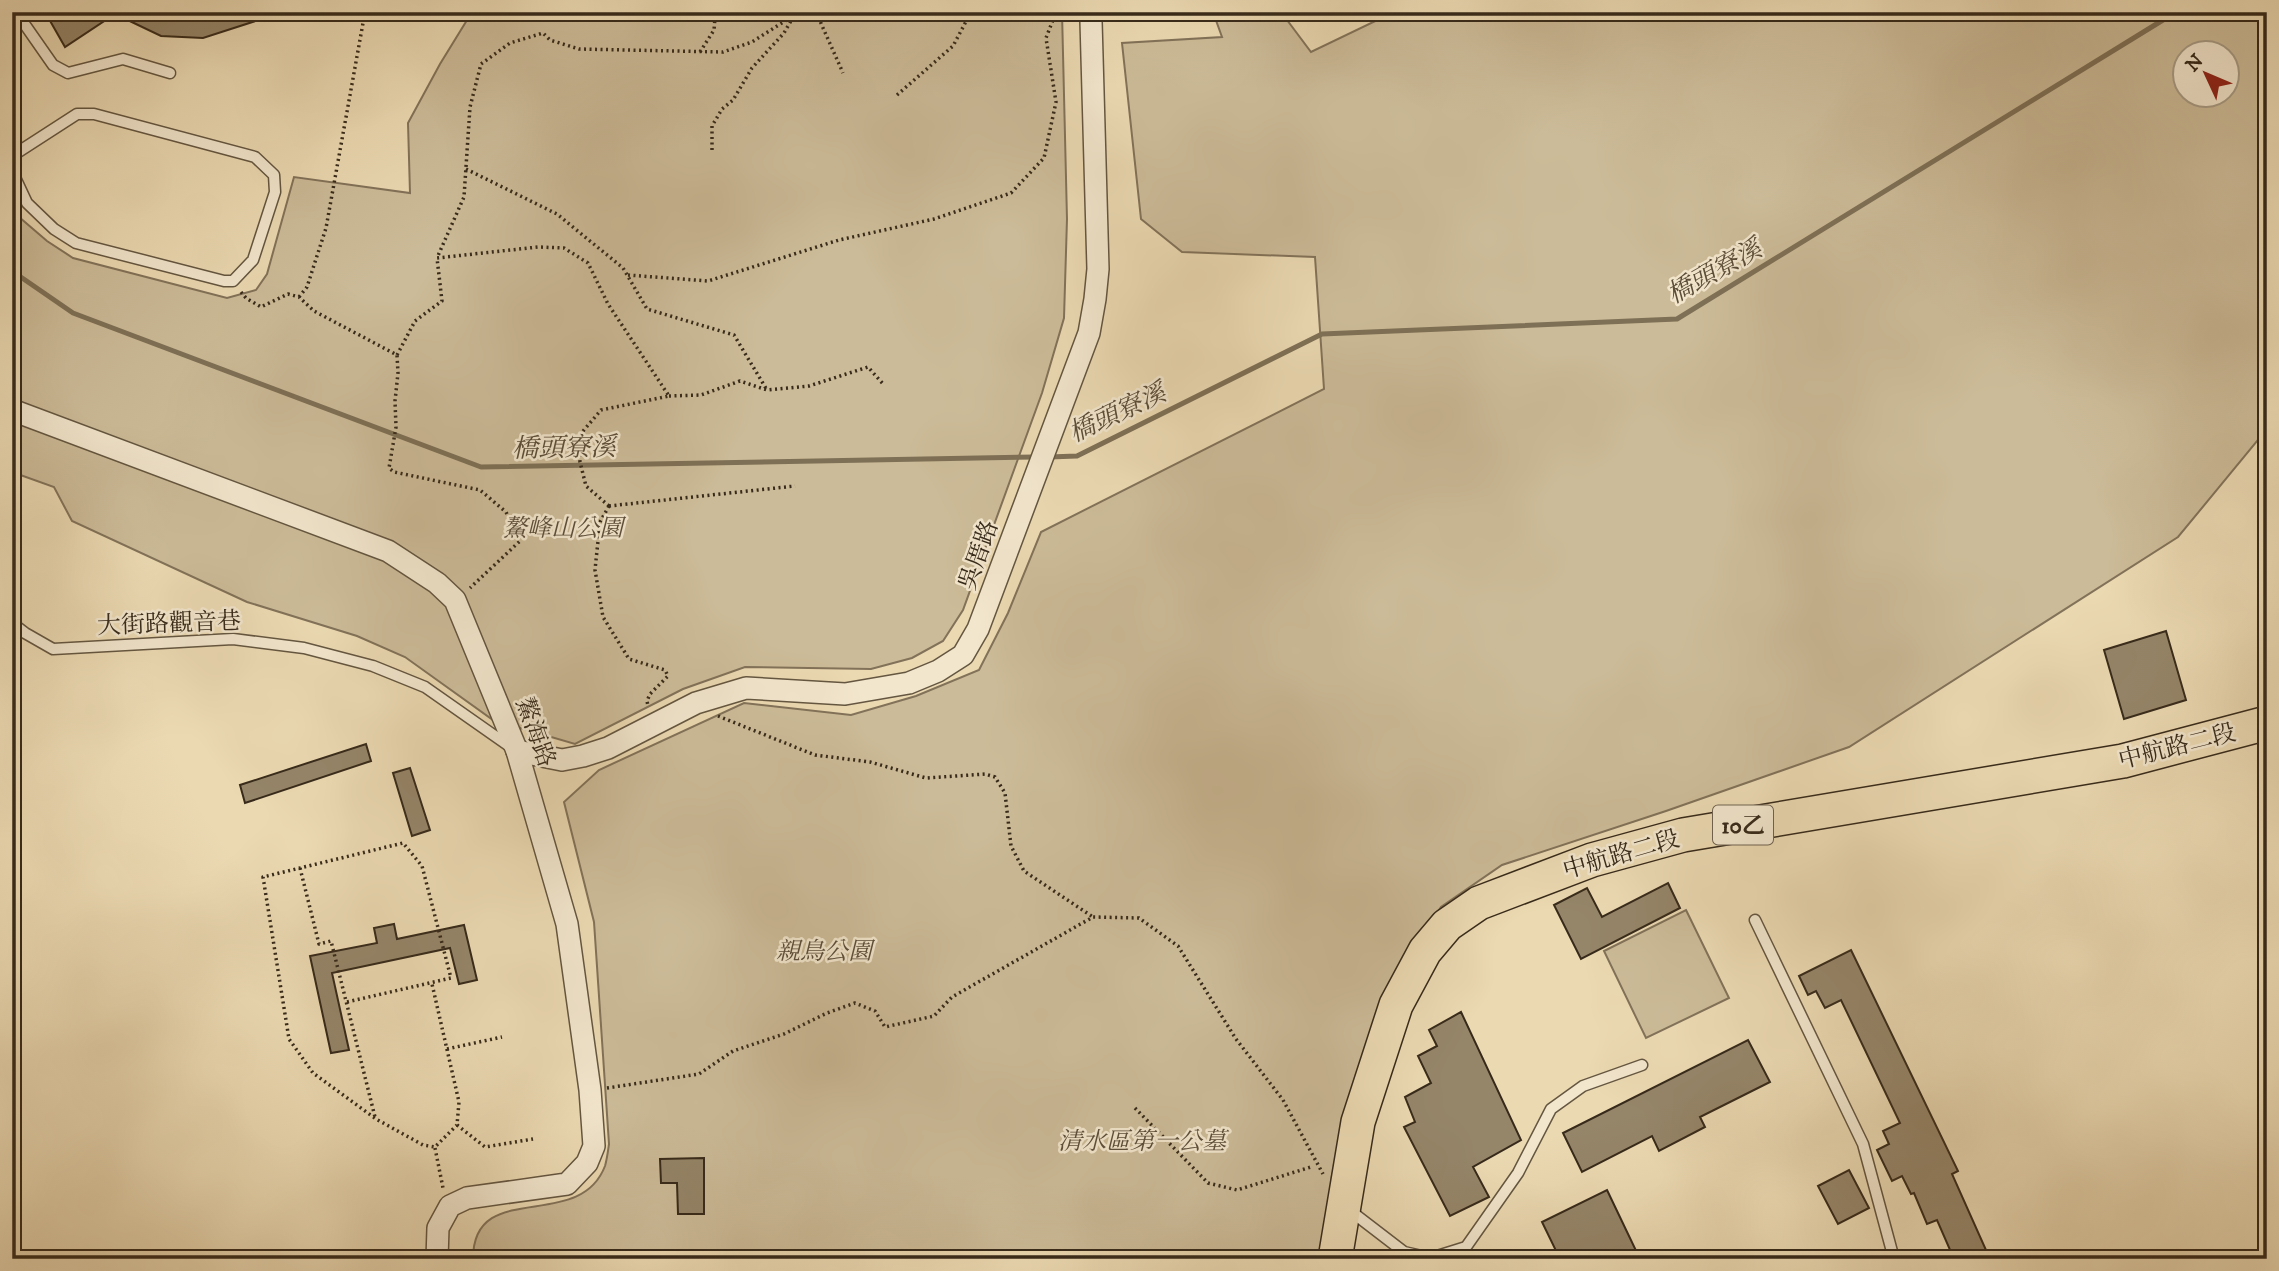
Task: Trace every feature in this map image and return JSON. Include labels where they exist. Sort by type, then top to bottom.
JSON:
[{"type":"main road","name":"中航路二段","points":[[1343,1205],[1358,1122],[1396,1005],[1424,951],[1447,925],[1479,904],[1592,860],[1683,835],[2123,761],[2267,723]]},
{"type":"main road","name":"10乙","points":[[1335,1259],[1343,1205]]},
{"type":"street","name":"吳厝路","points":[[517,751],[562,760],[583,756],[608,748],[696,704],[746,688],[845,694],[909,683],[938,671],[963,655],[978,629],[1091,322],[1098,269],[1091,21],[1093,12]]},
{"type":"street","name":"鰲海路","points":[[12,410],[388,551],[437,583],[455,600],[517,751],[567,924],[590,1090],[594,1146],[587,1163],[566,1184],[467,1198],[450,1206],[438,1227],[437,1259]]},
{"type":"lane","points":[[16,12],[53,65],[68,73],[123,59],[170,73]]},
{"type":"lane","points":[[12,156],[77,114],[94,114],[255,157],[274,175],[275,192],[253,260],[233,281],[224,281],[76,243],[54,229],[27,203],[12,171]]},
{"type":"lane","name":"大街路觀音巷","points":[[12,623],[25,634],[53,649],[233,639],[304,648],[373,666],[425,687],[517,751]]},
{"type":"lane","points":[[1755,920],[1863,1144],[1894,1259]]},
{"type":"lane","points":[[1343,1205],[1405,1252],[1434,1258],[1466,1247],[1518,1173],[1550,1109],[1583,1086],[1642,1065]]},
{"type":"path","points":[[299,297],[307,287],[326,228],[365,12]]},
{"type":"path","points":[[455,600],[482,579],[520,541],[506,512],[480,490],[394,472],[389,468],[396,426],[397,355],[415,321],[442,301],[437,258],[464,197],[470,107],[481,64],[510,43],[543,33],[550,40],[579,49],[723,52],[752,42],[799,12]]},
{"type":"path","points":[[816,12],[844,73]]},
{"type":"path","points":[[897,95],[953,47],[971,12]]},
{"type":"path","points":[[628,275],[708,281],[839,240],[934,219],[1011,193],[1044,158],[1056,102],[1046,38],[1056,12]]},
{"type":"path","points":[[712,150],[712,126],[722,109],[733,100],[752,68],[784,33],[794,16]]},
{"type":"path","points":[[700,52],[714,30],[715,18]]},
{"type":"path","points":[[466,169],[557,214],[623,268],[647,309],[734,335],[767,390]]},
{"type":"path","points":[[437,258],[538,247],[564,248],[588,264],[608,304],[669,396]]},
{"type":"path","points":[[233,281],[246,298],[261,307],[288,294],[299,297],[314,311],[397,355]]},
{"type":"path","points":[[795,486],[609,506],[586,486],[578,437],[601,410],[669,396],[701,395],[740,381],[767,390],[809,386],[868,367],[884,385]]},
{"type":"path","points":[[609,506],[600,522],[595,570],[603,617],[629,659],[665,670],[668,676],[650,694],[647,701],[648,706],[657,709]]},
{"type":"path","points":[[696,704],[718,716],[815,755],[870,762],[926,778],[985,774],[995,777],[1005,793],[1011,846],[1024,870],[1093,917]]},
{"type":"path","points":[[346,1002],[451,978],[422,866],[403,843],[264,877],[289,1039],[313,1073],[376,1119],[423,1145],[435,1147],[457,1125],[459,1102],[432,984]]},
{"type":"path","points":[[300,869],[318,944],[331,942],[376,1119]]},
{"type":"path","points":[[590,1090],[699,1074],[733,1051],[784,1034],[855,1003],[875,1011],[885,1027],[934,1016],[952,997],[1093,917],[1139,918],[1178,946],[1236,1039],[1283,1100],[1343,1205]]},
{"type":"path","points":[[447,1049],[502,1037]]},
{"type":"path","points":[[1135,1108],[1208,1183],[1237,1190],[1311,1167]]},
{"type":"path","points":[[457,1125],[485,1147],[533,1139]]},
{"type":"green space","name":"鰲峰山公園","points":[[472,12],[1062,12],[1067,219],[1064,318],[1042,393],[963,610],[943,641],[912,658],[871,669],[745,667],[683,689],[575,744],[493,720],[405,657],[357,636],[247,602],[72,521],[54,487],[12,472],[12,211],[47,241],[73,258],[227,298],[256,290],[267,274],[294,177],[410,193],[408,123]]},
{"type":"green space","points":[[1213,12],[1281,12],[1311,52],[1394,12],[2267,12],[2267,429],[2178,537],[1849,747],[1502,865],[1441,907],[1404,964],[1332,1175],[1323,1259],[473,1259],[478,1234],[490,1219],[508,1211],[573,1198],[592,1186],[606,1161],[609,1144],[594,922],[564,802],[599,770],[744,703],[851,715],[916,696],[979,670],[1008,613],[1041,532],[1324,389],[1315,257],[1182,252],[1141,219],[1122,43],[1222,37]]},
{"type":"green space","points":[[1686,910],[1729,998],[1646,1038],[1604,951]]},
{"type":"building","points":[[45,12],[273,12],[274,15],[203,38],[161,36],[115,14],[65,47]]},
{"type":"building","points":[[2166,631],[2186,700],[2124,719],[2104,650]]},
{"type":"building","points":[[366,744],[371,761],[245,803],[240,785]]},
{"type":"building","points":[[410,768],[430,830],[412,836],[393,773]]},
{"type":"building","points":[[1668,883],[1680,908],[1581,959],[1554,905],[1587,888],[1602,917]]},
{"type":"building","points":[[394,924],[397,939],[464,925],[477,980],[459,984],[450,948],[332,973],[349,1050],[331,1053],[310,956],[377,943],[374,928]]},
{"type":"building","points":[[1851,950],[1958,1171],[1952,1174],[1990,1259],[1954,1259],[1937,1220],[1927,1224],[1914,1193],[1911,1194],[1902,1176],[1892,1181],[1877,1150],[1889,1144],[1883,1131],[1900,1123],[1841,1000],[1825,1008],[1816,991],[1808,995],[1799,976]]},
{"type":"building","points":[[1461,1012],[1521,1140],[1473,1167],[1489,1197],[1450,1216],[1404,1127],[1415,1122],[1405,1097],[1431,1083],[1418,1056],[1437,1046],[1429,1030]]},
{"type":"building","points":[[1748,1040],[1770,1082],[1700,1117],[1705,1127],[1659,1151],[1652,1136],[1582,1172],[1563,1133]]},
{"type":"building","points":[[704,1158],[704,1214],[678,1214],[677,1183],[661,1183],[660,1159]]},
{"type":"building","points":[[1849,1170],[1869,1208],[1838,1224],[1818,1186]]},
{"type":"building","points":[[1607,1190],[1640,1259],[1560,1259],[1542,1222]]},
{"type":"waterway","name":"橋頭寮溪","points":[[1049,457],[1077,456],[1322,334],[1677,319],[2176,12]]},
{"type":"waterway","name":"橋頭寮溪","points":[[12,271],[73,313],[481,467],[1036,457]]},
{"type":"park label","name":"親鳥公園","points":[[824,951]]},
{"type":"park label","name":"清水區第一公墓","points":[[1142,1141]]}]
